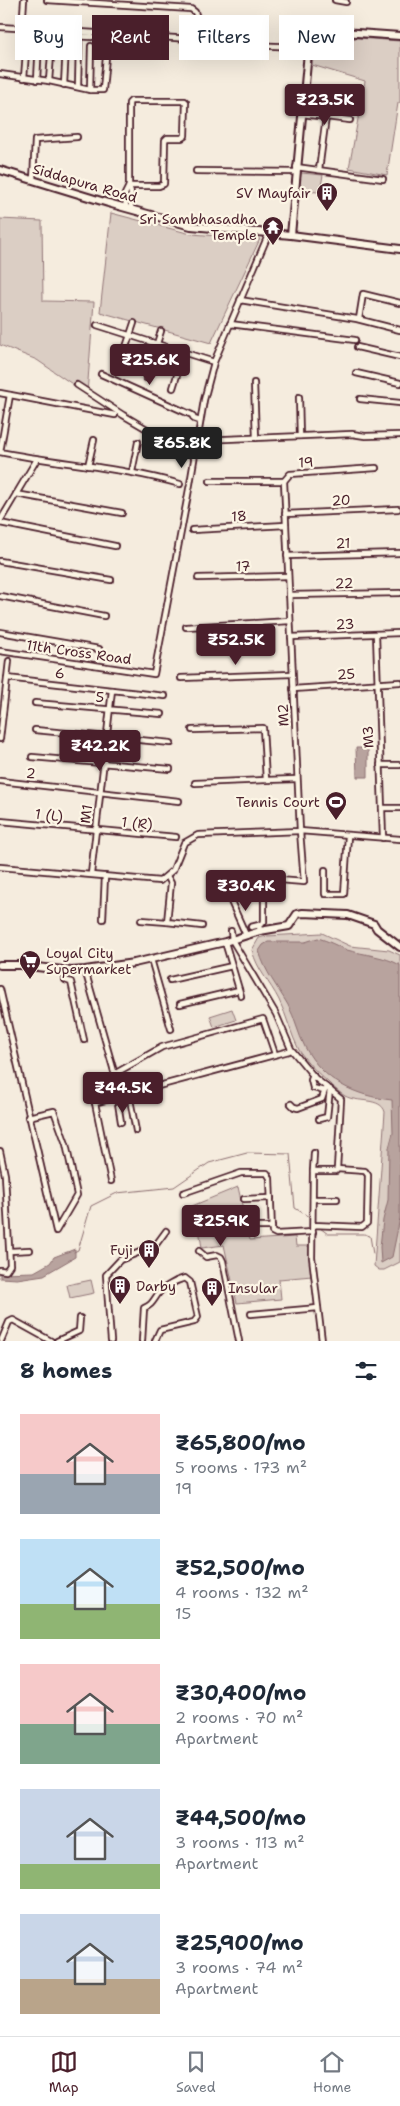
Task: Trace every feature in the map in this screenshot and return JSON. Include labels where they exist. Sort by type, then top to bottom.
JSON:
[{"type":"street","points":[[23,15],[24,0]]},
{"type":"street","points":[[47,0],[117,2],[191,9],[195,12],[197,17],[196,35],[191,40],[169,38]]},
{"type":"street","points":[[335,0],[346,2]]},
{"type":"street","points":[[0,27],[15,28]]},
{"type":"street","points":[[354,33],[400,36]]},
{"type":"street","points":[[82,36],[92,37]]},
{"type":"street","points":[[90,90],[91,46]]},
{"type":"street","points":[[24,78],[25,60]]},
{"type":"street","points":[[37,80],[38,60]]},
{"type":"street","points":[[48,81],[50,60]]},
{"type":"street","points":[[64,85],[65,60]]},
{"type":"street","points":[[78,88],[79,60]]},
{"type":"street","points":[[0,74],[48,81],[90,90],[103,90],[106,60]]},
{"type":"street","points":[[291,235],[307,60]]},
{"type":"street","points":[[305,89],[351,94]]},
{"type":"street","points":[[128,186],[159,186],[164,184],[165,140],[167,138],[182,138],[184,136],[185,101],[131,101],[129,103],[128,186],[125,194],[128,209]]},
{"type":"street","points":[[302,114],[350,120]]},
{"type":"street","points":[[319,170],[326,117]]},
{"type":"street","points":[[33,180],[36,140],[77,137]]},
{"type":"street","points":[[196,171],[296,169],[319,170],[383,179]]},
{"type":"street","name":"Siddapura Road","points":[[0,170],[191,226],[291,235],[400,249]]},
{"type":"street","points":[[77,385],[123,415],[193,456],[214,362],[269,233]]},
{"type":"street","points":[[359,319],[363,294],[400,303]]},
{"type":"street","points":[[240,300],[359,319],[400,330]]},
{"type":"street","points":[[120,365],[134,322]]},
{"type":"street","points":[[230,324],[355,340]]},
{"type":"street","points":[[97,325],[214,362]]},
{"type":"street","points":[[146,378],[161,332]]},
{"type":"street","points":[[357,347],[400,357]]},
{"type":"street","points":[[173,388],[184,353]]},
{"type":"street","points":[[356,373],[400,383]]},
{"type":"street","points":[[101,374],[192,415],[194,419],[200,421]]},
{"type":"street","points":[[254,383],[256,438]]},
{"type":"street","points":[[0,393],[115,415]]},
{"type":"street","points":[[10,395],[0,452],[132,472],[180,484]]},
{"type":"street","points":[[299,397],[300,436]]},
{"type":"street","points":[[360,399],[400,403]]},
{"type":"street","points":[[192,415],[195,413],[201,414]]},
{"type":"street","points":[[202,440],[352,434],[365,436],[400,435]]},
{"type":"street","points":[[88,466],[94,440]]},
{"type":"street","points":[[132,472],[138,442]]},
{"type":"street","name":"11th Cross Road","points":[[0,651],[154,674],[190,484],[193,456]]},
{"type":"street","points":[[37,459],[0,522],[115,546]]},
{"type":"street","name":"19","points":[[210,481],[284,480],[290,474],[376,468]]},
{"type":"street","name":"M2","points":[[214,874],[304,882],[297,779],[284,480]]},
{"type":"street","points":[[16,494],[122,513]]},
{"type":"street","name":"20","points":[[285,514],[398,509]]},
{"type":"street","name":"18","points":[[192,530],[286,525]]},
{"type":"street","name":"21","points":[[287,556],[400,553]]},
{"type":"street","points":[[0,561],[111,580]]},
{"type":"street","name":"17","points":[[198,578],[288,576]]},
{"type":"street","name":"22","points":[[289,595],[400,593]]},
{"type":"street","points":[[0,596],[104,616]]},
{"type":"street","points":[[186,627],[290,621]]},
{"type":"street","points":[[0,632],[99,649]]},
{"type":"street","name":"23","points":[[291,637],[400,633]]},
{"type":"street","name":"M3","points":[[376,634],[376,683],[383,838]]},
{"type":"street","points":[[0,738],[8,661]]},
{"type":"street","points":[[181,678],[292,674]]},
{"type":"street","name":"6","points":[[6,678],[112,690]]},
{"type":"street","name":"25","points":[[293,689],[400,682]]},
{"type":"street","points":[[112,690],[165,696]]},
{"type":"street","name":"M1","points":[[91,874],[112,690]]},
{"type":"street","name":"5","points":[[35,703],[162,714]]},
{"type":"street","points":[[192,730],[263,728],[266,780]]},
{"type":"street","points":[[35,730],[171,742]]},
{"type":"street","points":[[32,756],[170,769]]},
{"type":"street","points":[[380,765],[400,765]]},
{"type":"street","points":[[195,783],[297,779]]},
{"type":"street","name":"2","points":[[0,781],[179,801]]},
{"type":"street","points":[[382,808],[400,808]]},
{"type":"street","name":"1 (L)","points":[[0,821],[96,831]]},
{"type":"street","name":"1 (R)","points":[[96,831],[176,837]]},
{"type":"street","points":[[0,867],[160,881],[173,870],[184,843],[198,835],[300,831],[400,839]]},
{"type":"street","points":[[325,870],[325,894],[344,894],[348,836]]},
{"type":"street","points":[[103,919],[106,876]]},
{"type":"street","points":[[167,876],[172,883],[167,922]]},
{"type":"street","points":[[259,928],[264,922],[264,896]]},
{"type":"street","points":[[229,897],[249,931]]},
{"type":"street","points":[[0,965],[20,965],[65,970],[135,966],[151,959],[224,942],[232,935],[259,928],[289,926],[297,914],[348,915],[374,924],[377,929],[400,947]]},
{"type":"street","points":[[141,920],[202,926]]},
{"type":"street","points":[[232,935],[276,1014],[290,1050],[327,1089],[341,1099],[337,1169]]},
{"type":"street","points":[[180,1004],[240,993],[224,942]]},
{"type":"street","points":[[151,959],[171,1029]]},
{"type":"street","points":[[170,980],[232,966]]},
{"type":"street","points":[[65,970],[65,980],[70,982],[84,1040]]},
{"type":"street","points":[[85,970],[116,1073],[121,1122]]},
{"type":"street","points":[[0,989],[28,1117],[56,1231],[77,1195],[66,1144],[54,1111],[28,1117]]},
{"type":"street","points":[[116,1073],[162,1047],[263,1018],[275,1054]]},
{"type":"street","points":[[95,1103],[290,1050],[300,1049]]},
{"type":"street","points":[[313,1075],[311,1080],[313,1088],[327,1089]]},
{"type":"street","points":[[92,1089],[111,1181]]},
{"type":"street","points":[[291,1104],[298,1108],[322,1099],[327,1089]]},
{"type":"street","points":[[319,1119],[327,1117],[327,1089]]},
{"type":"street","points":[[129,1094],[136,1131]]},
{"type":"street","points":[[0,1151],[5,1175],[10,1251],[10,1264],[6,1271],[0,1270]]},
{"type":"street","points":[[314,1153],[312,1257],[322,1341]]},
{"type":"street","points":[[313,1171],[336,1171],[337,1169],[365,1171],[368,1175],[367,1223],[362,1227],[313,1225]]},
{"type":"street","points":[[183,1193],[241,1173],[267,1173],[270,1178],[272,1232],[276,1234],[313,1232]]},
{"type":"street","points":[[244,1199],[271,1198]]},
{"type":"street","points":[[313,1199],[337,1199]]},
{"type":"street","points":[[250,1227],[272,1227]]},
{"type":"street","points":[[111,1341],[105,1284],[106,1275],[120,1260],[155,1246],[166,1231]]},
{"type":"street","points":[[10,1251],[30,1250]]},
{"type":"street","points":[[199,1251],[206,1258],[217,1255],[223,1261],[238,1341]]},
{"type":"street","points":[[142,1341],[144,1308],[150,1306],[159,1292],[186,1278],[190,1282],[198,1318],[194,1322],[160,1330],[155,1341]]},
{"type":"street","points":[[251,1314],[318,1308]]},
{"type":"street","points":[[57,1341],[79,1331],[80,1318]]},
{"type":"street","points":[[1,1341],[9,1322],[14,1320],[51,1341]]},
{"type":"shaded area","points":[[354,38],[400,41],[400,103],[398,103],[387,175],[349,168],[365,81],[312,65],[313,60],[354,60]]},
{"type":"shaded area","points":[[301,173],[323,175],[320,192],[299,191]]},
{"type":"shaded area","points":[[111,213],[191,234],[260,239],[211,343],[100,312]]},
{"type":"shaded area","points":[[0,219],[42,221],[43,301],[94,302],[87,394],[37,360],[0,345]]},
{"type":"shaded area","points":[[356,748],[368,748],[368,777],[357,777]]},
{"type":"shaded area","points":[[322,933],[350,946],[389,950],[400,955],[400,1262],[384,1270],[379,1270],[374,1266],[385,1112],[383,1107],[374,1102],[343,1095],[313,1068],[299,1050],[279,1000],[260,970],[252,950],[259,938],[267,936]]},
{"type":"shaded area","points":[[318,938],[347,950],[381,958],[400,965],[400,1218],[392,1257],[381,1263],[380,1247],[383,1220],[388,1200],[389,1148],[393,1133],[392,1100],[365,1095],[341,1085],[312,1059],[300,1037],[288,1005],[268,972],[259,951],[268,942],[305,942]]},
{"type":"shaded area","points":[[232,1009],[236,1020],[214,1027],[210,1016]]},
{"type":"shaded area","points":[[238,1187],[250,1240],[295,1237],[296,1246],[310,1246],[312,1276],[279,1279],[281,1299],[237,1303],[224,1245],[202,1248],[196,1210],[192,1206]]},
{"type":"shaded area","points":[[75,1249],[75,1257],[44,1275],[17,1279],[0,1278],[0,1273],[34,1272],[50,1263],[54,1257]]},
{"type":"shaded area","points":[[91,1280],[94,1293],[70,1298],[67,1285]]},
{"type":"waterway","points":[[74,1252],[78,1250],[91,1206],[117,1193],[174,1187],[209,1163],[247,1153],[290,1154],[295,1208],[309,1217]]},
{"type":"waterway","points":[[320,1228],[328,1234],[364,1234],[370,1236],[373,1254]]},
{"type":"place","name":"SV Mayfair","points":[[327,212]]},
{"type":"place","name":"Sri Sambhasadha Temple","points":[[273,246]]},
{"type":"place","name":"Tennis Court","points":[[336,821]]},
{"type":"place","name":"Loyal City Supermarket","points":[[30,980]]},
{"type":"place","name":"Fuji","points":[[149,1269]]},
{"type":"place","name":"Darby","points":[[120,1305]]},
{"type":"place","name":"Insular","points":[[212,1307]]}]
